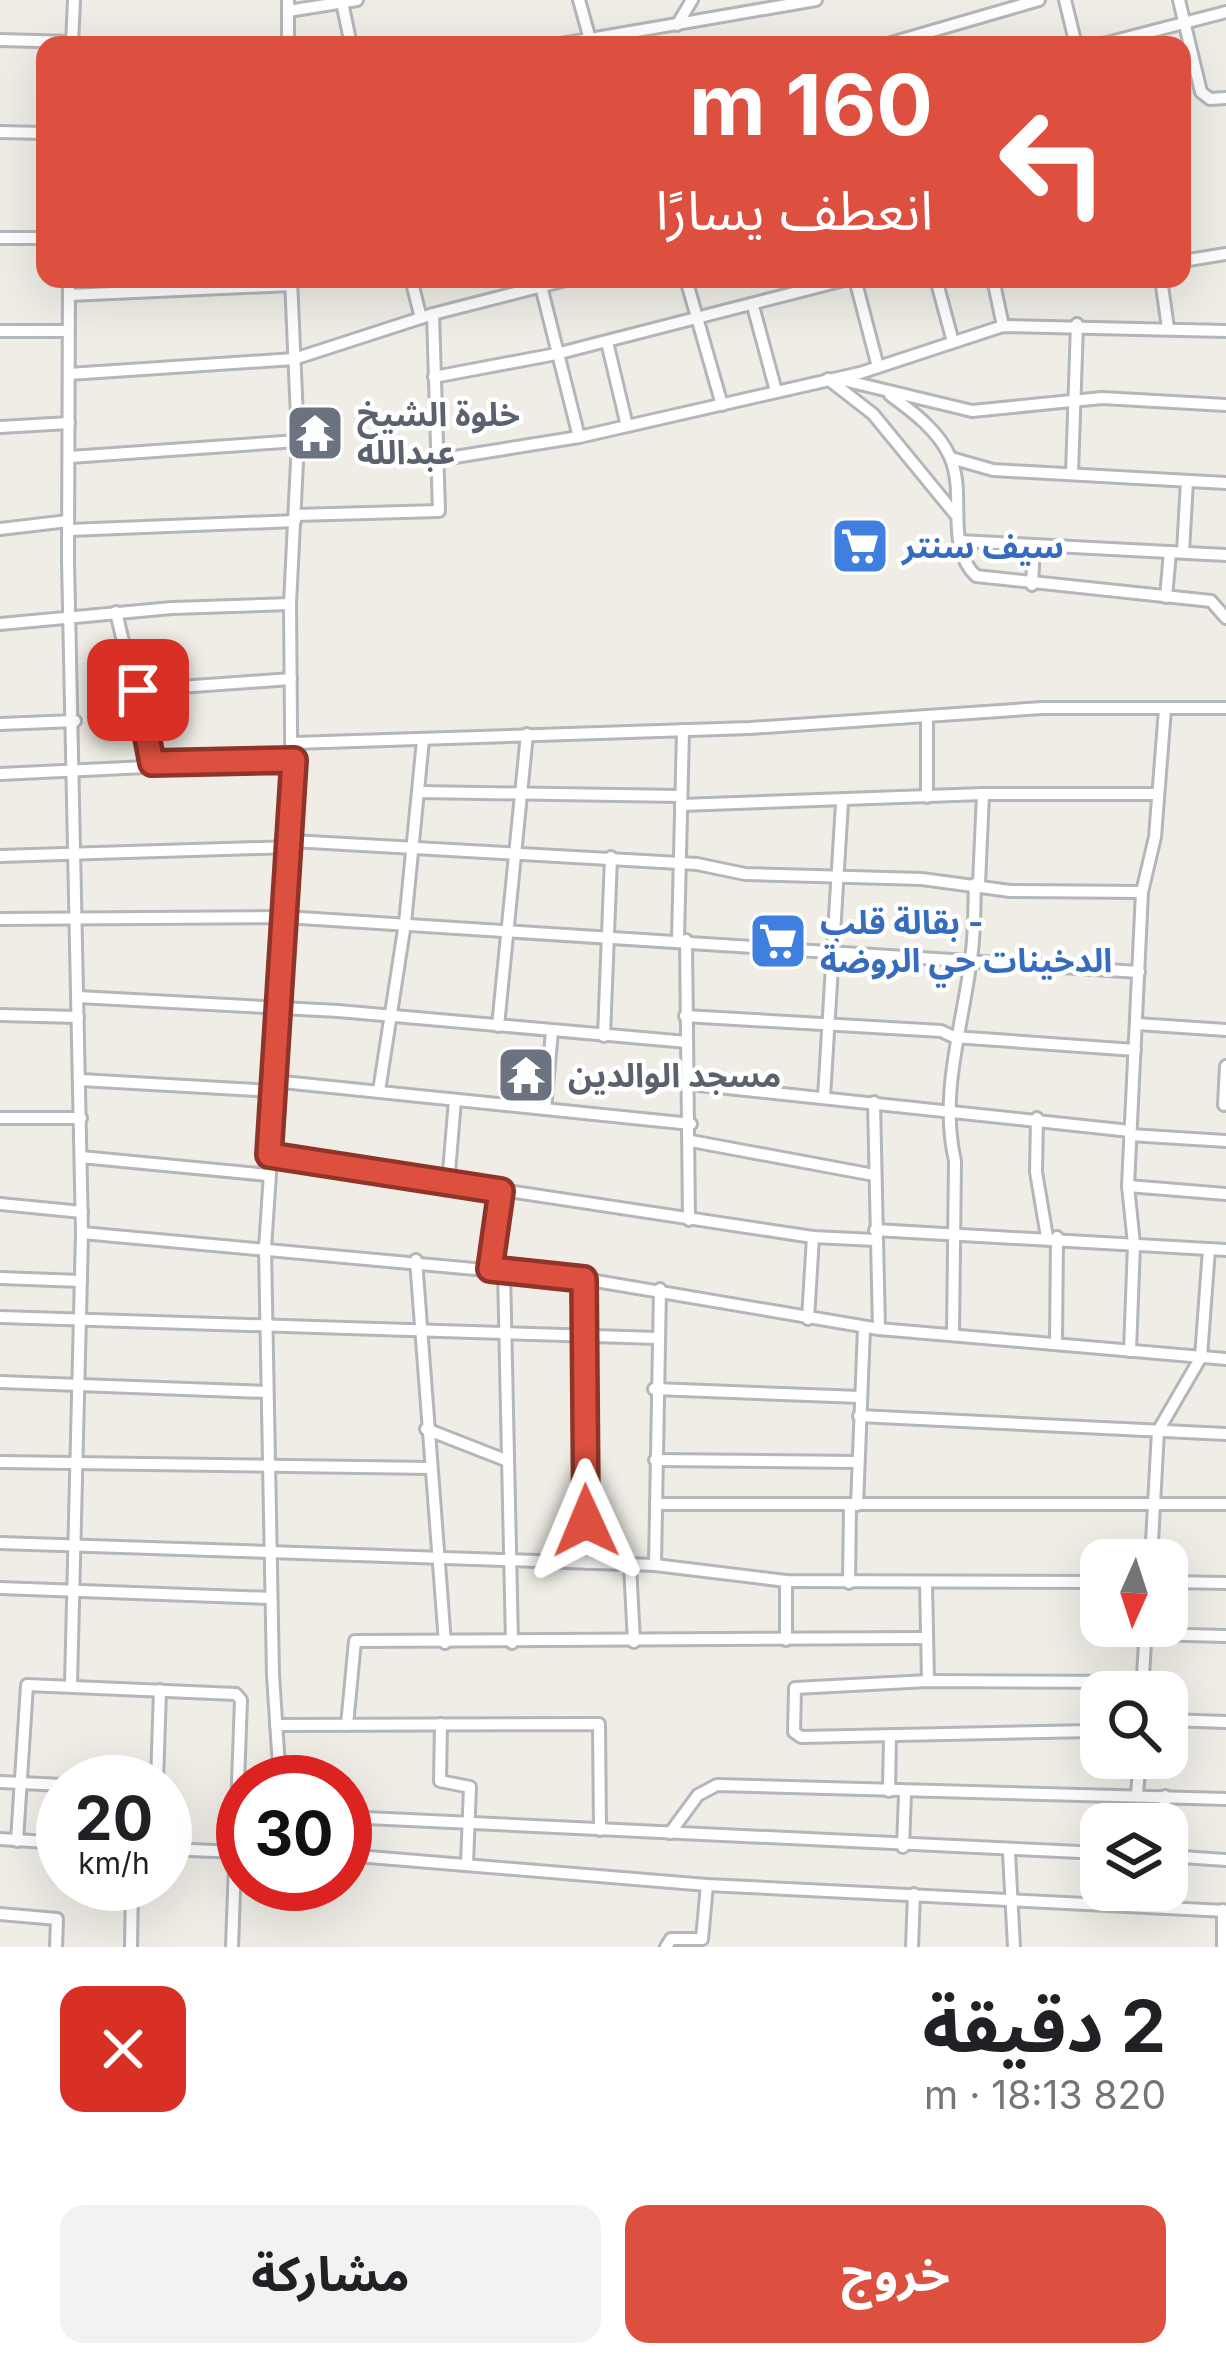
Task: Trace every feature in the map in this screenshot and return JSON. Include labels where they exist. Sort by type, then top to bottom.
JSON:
[{"type":"street","points":[[72,36],[74,0]]},
{"type":"street","points":[[288,6],[357,0]]},
{"type":"street","points":[[579,0],[589,36]]},
{"type":"street","points":[[677,25],[692,0]]},
{"type":"street","points":[[621,36],[817,0]]},
{"type":"street","points":[[915,36],[1039,0]]},
{"type":"street","points":[[1065,0],[1074,36]]},
{"type":"street","points":[[1180,0],[1188,36]]},
{"type":"street","points":[[342,2],[349,36]]},
{"type":"street","points":[[1131,36],[1226,12]]},
{"type":"street","points":[[0,40],[36,42]]},
{"type":"street","points":[[1191,48],[1201,92],[1210,99],[1226,98]]},
{"type":"street","points":[[0,132],[36,134]]},
{"type":"street","points":[[0,238],[36,238]]},
{"type":"street","points":[[1191,260],[1226,254]]},
{"type":"street","points":[[69,288],[70,616],[82,1118],[78,1545],[71,1684]]},
{"type":"street","points":[[69,295],[189,288]]},
{"type":"street","points":[[278,1755],[265,1248],[272,1086],[292,844],[290,604],[298,441],[291,288]]},
{"type":"street","points":[[0,529],[436,513],[434,377],[427,316],[414,288]]},
{"type":"street","points":[[69,374],[294,359],[533,288]]},
{"type":"street","points":[[541,288],[579,436]]},
{"type":"street","points":[[688,288],[722,404]]},
{"type":"street","points":[[434,377],[556,354],[819,288]]},
{"type":"street","points":[[855,288],[878,367]]},
{"type":"street","points":[[938,288],[953,342]]},
{"type":"street","points":[[995,288],[1003,326]]},
{"type":"street","points":[[1162,288],[1168,328]]},
{"type":"street","points":[[753,306],[776,391]]},
{"type":"street","points":[[1072,473],[1077,324]]},
{"type":"street","points":[[436,460],[579,436],[722,404],[878,367],[1003,326],[1077,324],[1226,332]]},
{"type":"street","points":[[0,331],[68,332]]},
{"type":"street","points":[[607,342],[627,426]]},
{"type":"street","points":[[832,378],[972,411],[1077,399],[1226,405]]},
{"type":"street","points":[[832,378],[873,414],[956,514]]},
{"type":"street","points":[[890,395],[933,432],[951,458],[959,541],[966,566],[976,577],[1214,602],[1226,618]]},
{"type":"street","points":[[0,427],[69,423]]},
{"type":"street","points":[[70,457],[298,441]]},
{"type":"street","points":[[951,458],[994,470],[1226,483]]},
{"type":"street","points":[[1166,597],[1186,481]]},
{"type":"street","points":[[959,541],[1226,555]]},
{"type":"street","points":[[1032,585],[1034,547]]},
{"type":"street","points":[[0,624],[116,612],[290,604]]},
{"type":"street","points":[[116,612],[152,763]]},
{"type":"street","points":[[138,690],[291,679]]},
{"type":"street","points":[[294,743],[683,730],[1042,708],[1226,708]]},
{"type":"street","points":[[1130,1351],[1134,1244],[1128,1186],[1142,892],[1165,709]]},
{"type":"street","points":[[927,716],[927,797]]},
{"type":"street","points":[[0,724],[74,721]]},
{"type":"street","points":[[683,730],[680,801],[691,1124],[689,1220]]},
{"type":"street","points":[[498,1025],[526,734]]},
{"type":"street","points":[[379,1091],[405,922],[424,740]]},
{"type":"street","points":[[0,774],[152,763],[294,760]]},
{"type":"street","points":[[418,792],[842,803],[983,794],[1157,794]]},
{"type":"street","points":[[953,1334],[954,1037],[971,958],[983,794]]},
{"type":"street","points":[[824,1097],[842,803]]},
{"type":"street","points":[[0,856],[292,844],[611,857],[745,874],[977,884],[1010,891],[1142,892]]},
{"type":"street","points":[[604,1036],[611,857]]},
{"type":"street","points":[[0,919],[285,917],[405,922],[1139,972]]},
{"type":"street","points":[[78,997],[391,1015],[687,1042]]},
{"type":"street","points":[[0,1015],[78,1017]]},
{"type":"street","points":[[686,1016],[941,1031],[954,1037],[1135,1050]]},
{"type":"street","points":[[1137,1024],[1226,1030]]},
{"type":"street","points":[[545,1109],[552,1031]]},
{"type":"street","points":[[1224,1105],[1226,1066]]},
{"type":"street","points":[[81,1080],[379,1091],[691,1124]]},
{"type":"street","points":[[690,1084],[1226,1141]]},
{"type":"street","points":[[448,1184],[455,1100]]},
{"type":"street","points":[[874,1102],[879,1329]]},
{"type":"street","points":[[0,1118],[82,1118]]},
{"type":"street","points":[[1037,1118],[1036,1172],[1052,1237],[1056,1342]]},
{"type":"street","points":[[691,1141],[874,1175]]},
{"type":"street","points":[[269,1155],[813,1238],[953,1233],[1226,1250]]},
{"type":"street","points":[[81,1157],[268,1175]]},
{"type":"street","points":[[1128,1186],[1226,1194]]},
{"type":"street","points":[[490,1269],[501,1191]]},
{"type":"street","points":[[0,1204],[82,1212]]},
{"type":"street","points":[[82,1233],[416,1260],[660,1289],[864,1328],[1226,1359]]},
{"type":"street","points":[[808,1319],[813,1238]]},
{"type":"street","points":[[1152,1539],[1158,1431],[1201,1357],[1209,1249]]},
{"type":"street","points":[[416,1260],[417,1327],[445,1643]]},
{"type":"street","points":[[504,1270],[501,1331],[512,1643]]},
{"type":"street","points":[[0,1278],[81,1281]]},
{"type":"street","points":[[584,1279],[587,1563]]},
{"type":"street","points":[[656,1565],[660,1289]]},
{"type":"street","points":[[0,1317],[657,1337]]},
{"type":"street","points":[[849,1583],[864,1328]]},
{"type":"street","points":[[0,1382],[266,1392]]},
{"type":"street","points":[[655,1389],[860,1397]]},
{"type":"street","points":[[859,1416],[1226,1433]]},
{"type":"street","points":[[426,1429],[508,1461]]},
{"type":"street","points":[[655,1460],[858,1462]]},
{"type":"street","points":[[0,1462],[430,1468]]},
{"type":"street","points":[[656,1504],[1226,1504]]},
{"type":"street","points":[[0,1543],[656,1565],[785,1581],[1080,1582]]},
{"type":"street","points":[[630,1564],[634,1642]]},
{"type":"street","points":[[785,1581],[786,1640]]},
{"type":"street","points":[[1188,1582],[1226,1582]]},
{"type":"street","points":[[926,1583],[928,1681]]},
{"type":"street","points":[[0,1588],[271,1598]]},
{"type":"street","points":[[1188,1633],[1226,1636]]},
{"type":"street","points":[[347,1724],[355,1641],[927,1638]]},
{"type":"street","points":[[1080,1685],[928,1681],[795,1688],[796,1736],[1080,1731]]},
{"type":"street","points":[[17,1840],[27,1685],[240,1696],[240,1755]]},
{"type":"street","points":[[158,1755],[160,1690]]},
{"type":"street","points":[[1188,1721],[1226,1722]]},
{"type":"street","points":[[441,1724],[439,1778],[469,1784],[467,1864]]},
{"type":"street","points":[[275,1725],[599,1724],[600,1830]]},
{"type":"street","points":[[889,1791],[890,1736]]},
{"type":"street","points":[[1137,1794],[1138,1779]]},
{"type":"street","points":[[0,1782],[36,1784]]},
{"type":"street","points":[[670,1833],[698,1795],[717,1785],[1226,1798]]},
{"type":"street","points":[[903,1847],[905,1793]]},
{"type":"street","points":[[1164,1803],[1165,1796]]},
{"type":"street","points":[[372,1818],[1080,1853]]},
{"type":"street","points":[[0,1840],[36,1841]]},
{"type":"street","points":[[1010,1853],[1014,1947]]},
{"type":"street","points":[[372,1857],[707,1886],[1225,1911],[1223,1947]]},
{"type":"street","points":[[1188,1857],[1226,1860]]},
{"type":"street","points":[[666,1947],[671,1939],[702,1939],[707,1886]]},
{"type":"street","points":[[912,1947],[914,1894]]},
{"type":"street","points":[[131,1947],[132,1911]]},
{"type":"street","points":[[232,1947],[235,1911]]},
{"type":"street","points":[[0,1914],[57,1919],[56,1947]]},
{"type":"place","name":"خلوة الشيخ عبدالله","points":[[315,433]]},
{"type":"place","name":"سيف سنتر","points":[[860,546]]},
{"type":"place","name":"بقالة قلب - الدخينات حي الروضة","points":[[778,941]]},
{"type":"place","name":"مسجد الوالدين","points":[[526,1075]]},
{"type":"route","points":[[138,690],[152,763],[294,760],[290,883],[269,1155],[501,1191],[490,1269],[584,1279],[586,1521]]}]
